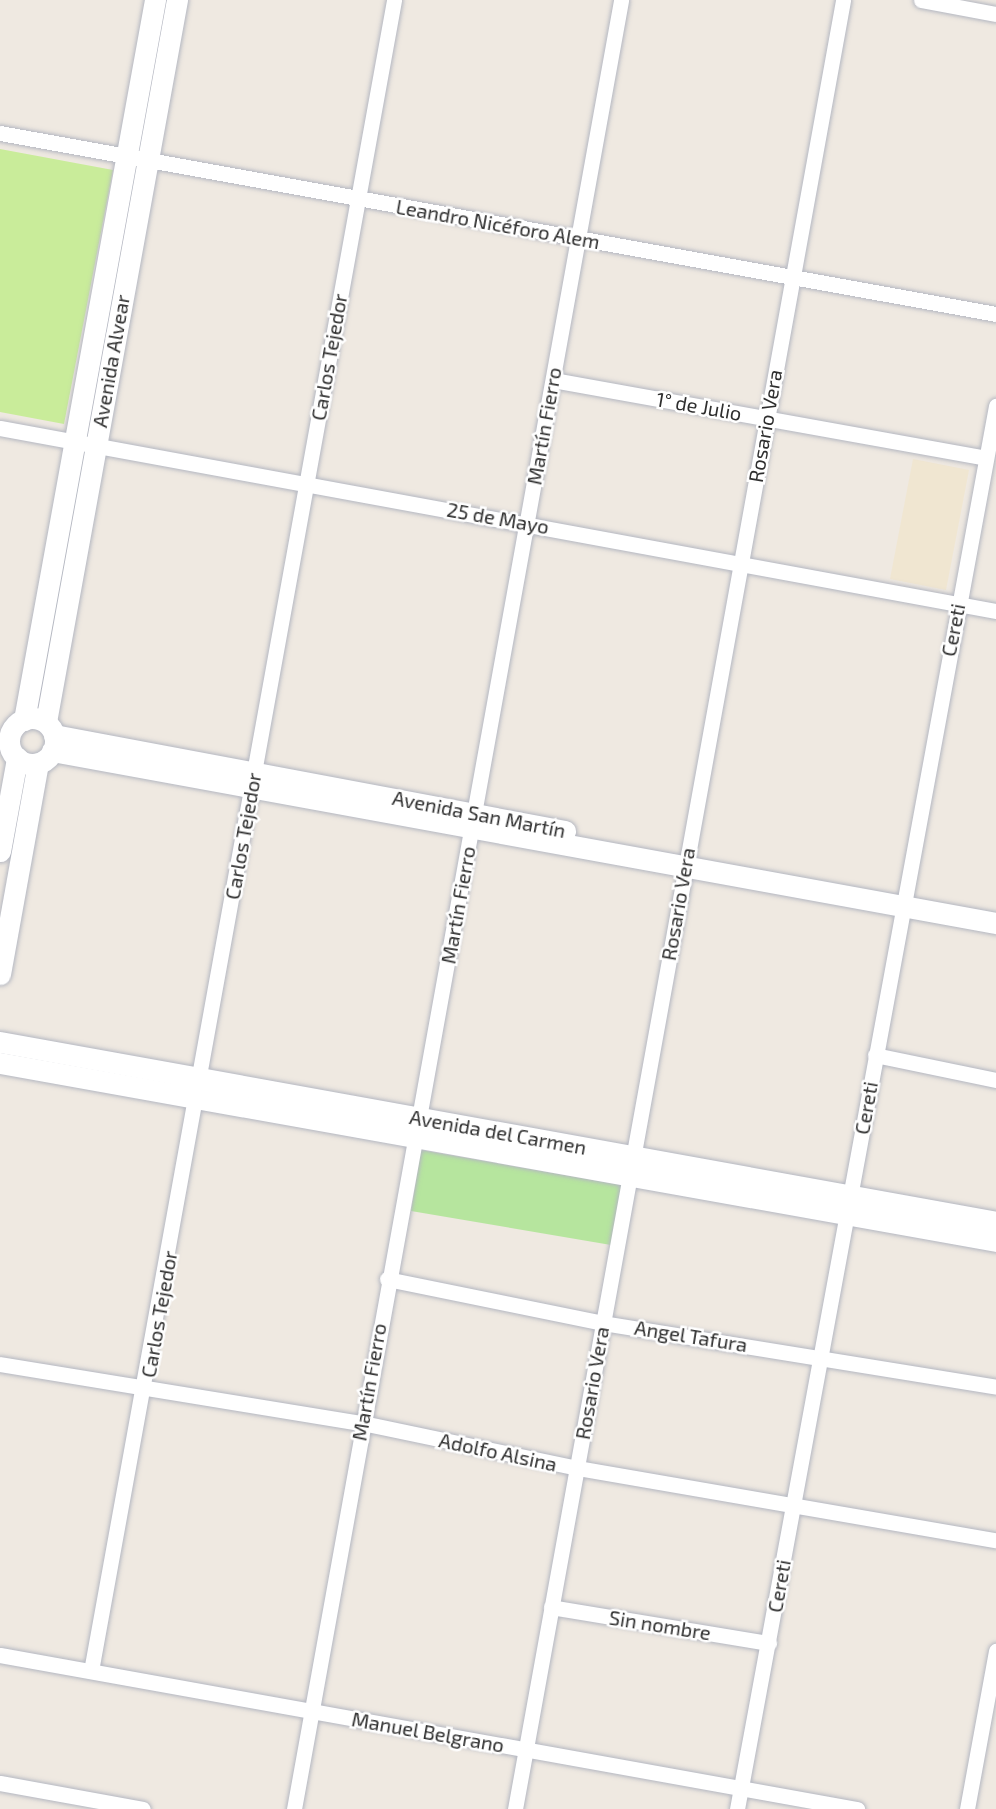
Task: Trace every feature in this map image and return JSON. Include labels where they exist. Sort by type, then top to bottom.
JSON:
[{"type":"main road","name":"Avenida Alvear","points":[[0,851],[10,738],[74,442],[155,0]]},
{"type":"main road","name":"Avenida Alvear","points":[[0,974],[48,743],[96,446],[177,0]]},
{"type":"main road","points":[[10,738],[48,743]]},
{"type":"main road","points":[[10,738],[48,743]]},
{"type":"main road","name":"Avenida San Martín","points":[[48,743],[903,900]]},
{"type":"main road","points":[[903,900],[996,910]]},
{"type":"main road","points":[[903,900],[996,923]]},
{"type":"main road","name":"Avenida del Carmen","points":[[0,1042],[199,1088],[418,1128],[848,1204],[996,1222]]},
{"type":"main road","name":"Avenida del Carmen","points":[[0,1063],[199,1088]]},
{"type":"main road","name":"Avenida del Carmen","points":[[848,1204],[996,1241]]},
{"type":"street","name":"Carlos Tejedor","points":[[91,1671],[146,1389],[394,0]]},
{"type":"street","name":"Martín Fierro","points":[[294,1809],[387,1279],[418,1128],[621,0]]},
{"type":"street","name":"Rosario Vera","points":[[515,1809],[843,0]]},
{"type":"street","points":[[921,0],[996,14]]},
{"type":"street","name":"Leandro Nicéforo Alem","points":[[0,133],[996,314]]},
{"type":"street","name":"1° de Julio","points":[[553,380],[986,458]]},
{"type":"street","name":"Cereti","points":[[737,1809],[996,406]]},
{"type":"street","name":"25 de Mayo","points":[[0,428],[741,562],[996,611]]},
{"type":"street","points":[[875,1055],[996,1080]]},
{"type":"street","name":"Angel Tafura","points":[[387,1279],[603,1323],[821,1356],[996,1387]]},
{"type":"street","name":"Adolfo Alsina","points":[[0,1364],[362,1423],[577,1468],[794,1502],[996,1540]]},
{"type":"street","name":"Sin nombre","points":[[551,1607],[769,1643]]},
{"type":"street","points":[[966,1809],[996,1651]]},
{"type":"street","name":"Manuel Belgrano","points":[[0,1654],[857,1809]]},
{"type":"street","points":[[0,1783],[143,1809]]},
{"type":"shaded area","points":[[913,459],[969,470],[946,590],[890,579]]},
{"type":"green space","points":[[0,149],[113,170],[64,424],[0,412]]},
{"type":"green space","points":[[421,1150],[622,1185],[611,1245],[411,1211]]}]
